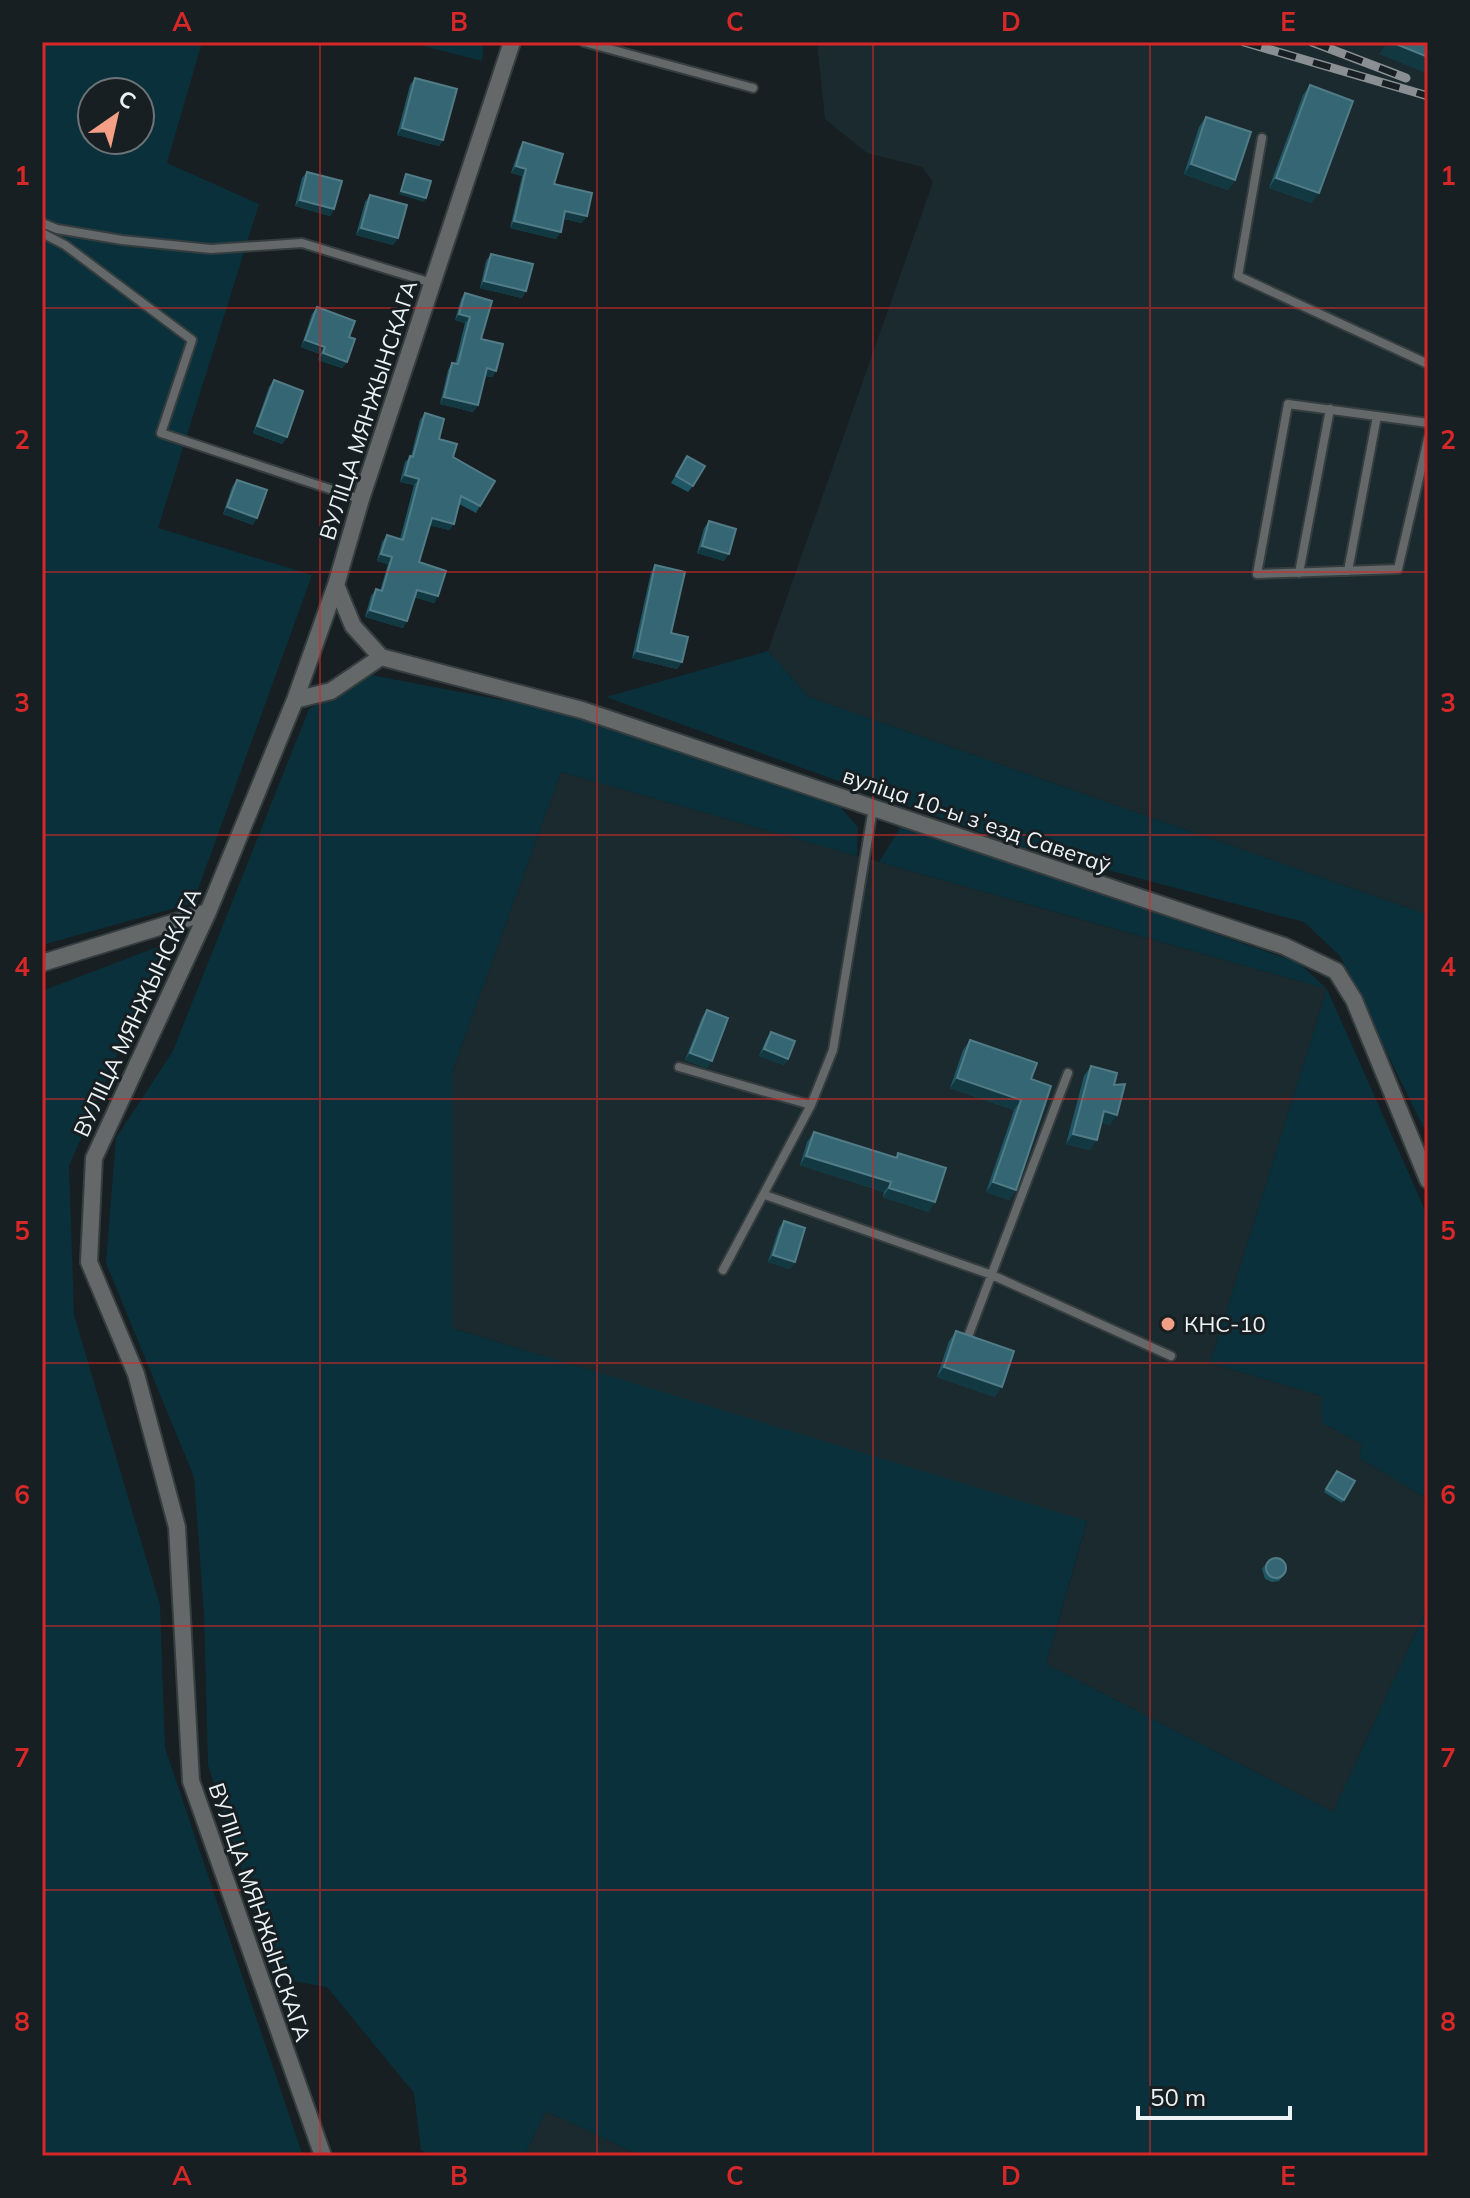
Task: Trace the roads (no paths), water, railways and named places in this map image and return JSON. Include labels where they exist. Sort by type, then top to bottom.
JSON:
[{"type":"street","name":"ВУЛІЦА МЯНЖЫНСКАГА","points":[[323,2156],[191,1781],[177,1527],[136,1374],[89,1262],[94,1158],[208,912],[295,700],[336,585],[361,499],[512,42]]},
{"type":"street","points":[[295,700],[331,691],[381,657],[353,626],[336,585]]},
{"type":"street","name":"вуліца 10-ы зʼезд Саветаў","points":[[381,657],[582,710],[1284,946],[1336,971],[1354,1000],[1428,1180]]},
{"type":"street","points":[[42,963],[208,912]]},
{"type":"lane","points":[[584,42],[753,88]]},
{"type":"lane","points":[[1262,138],[1238,276],[1428,364]]},
{"type":"lane","points":[[42,223],[57,229],[122,240],[211,249],[302,243],[432,283]]},
{"type":"lane","points":[[42,233],[65,245],[192,340],[161,433],[361,499]]},
{"type":"lane","points":[[1428,423],[1288,404],[1257,574],[1398,569],[1428,439]]},
{"type":"lane","points":[[1299,573],[1330,409]]},
{"type":"lane","points":[[1348,571],[1377,416]]},
{"type":"lane","points":[[723,1270],[811,1105],[833,1050],[873,808]]},
{"type":"lane","points":[[679,1067],[811,1105]]},
{"type":"lane","points":[[969,1334],[1068,1073]]},
{"type":"lane","points":[[765,1195],[992,1275],[1171,1356]]},
{"type":"railway","points":[[1244,42],[1428,96]]},
{"type":"railway","points":[[1312,42],[1406,78]]},
{"type":"place","name":"КНС-10","points":[[1168,1324]]}]
